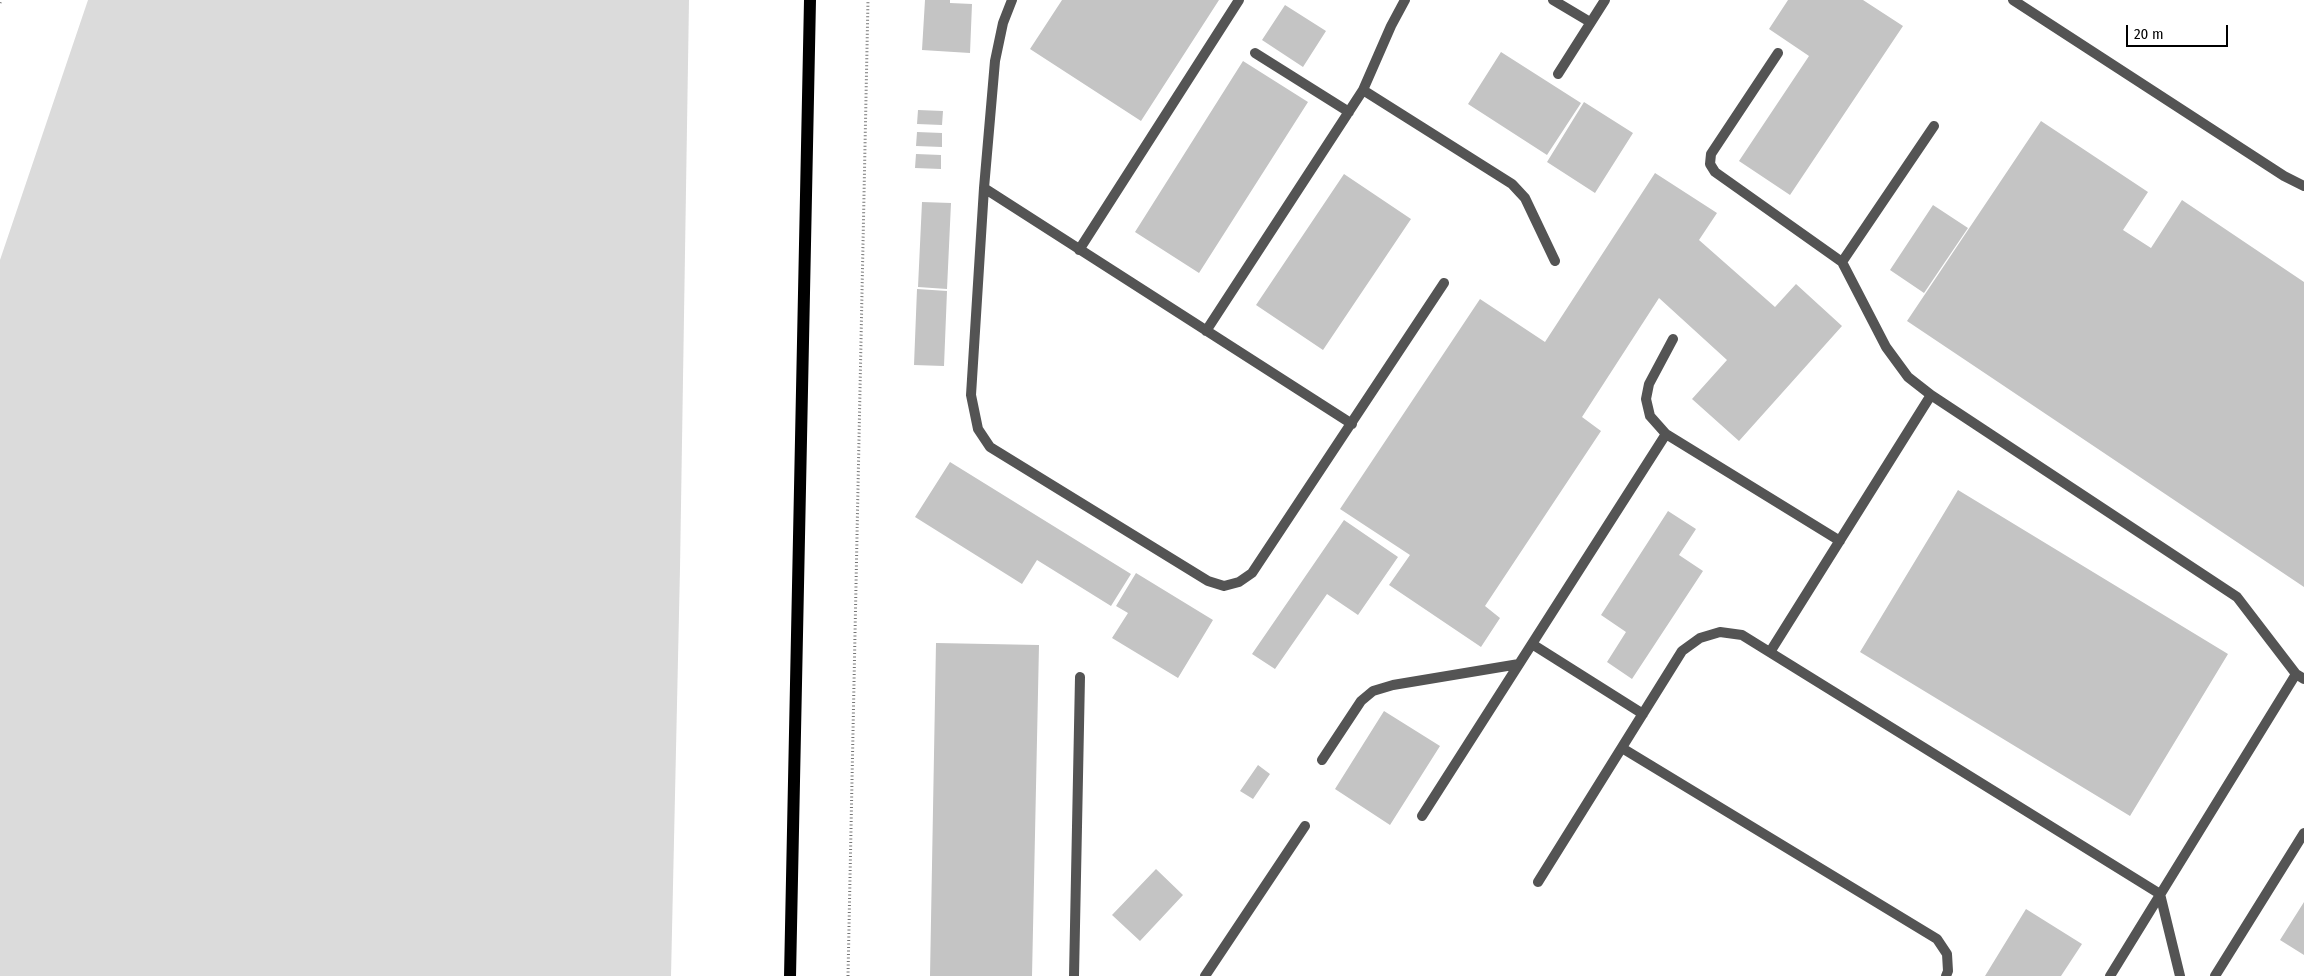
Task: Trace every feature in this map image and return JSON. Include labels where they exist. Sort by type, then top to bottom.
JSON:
[{"type":"main road","points":[[790,976],[810,0]]},
{"type":"lane","points":[[1012,0],[1002,23],[995,62],[984,188],[971,395],[978,428],[990,447],[1208,581],[1224,586],[1239,582],[1252,572],[1352,424],[1444,282]]},
{"type":"lane","points":[[1078,250],[1239,0]]},
{"type":"lane","points":[[1206,331],[1363,90],[1391,26],[1405,0]]},
{"type":"lane","points":[[1553,0],[1590,22]]},
{"type":"lane","points":[[1558,74],[1605,0]]},
{"type":"lane","points":[[2013,0],[2284,176],[2304,186]]},
{"type":"lane","points":[[1255,53],[1349,112]]},
{"type":"lane","points":[[1778,53],[1710,154],[1710,164],[1715,172],[1842,262],[1895,361],[1908,378],[2238,597],[2300,677],[2160,894],[2110,976]]},
{"type":"lane","points":[[1363,90],[1512,184],[1525,198],[1555,261]]},
{"type":"lane","points":[[1842,262],[1934,126]]},
{"type":"lane","points":[[984,188],[1352,424]]},
{"type":"lane","points":[[1673,338],[1649,384],[1646,399],[1650,416],[1666,434],[1840,541]]},
{"type":"lane","points":[[1770,652],[1931,395]]},
{"type":"lane","points":[[1422,816],[1666,434]]},
{"type":"lane","points":[[1538,882],[1682,650],[1700,638],[1720,632],[1742,635],[2160,894],[2180,976]]},
{"type":"lane","points":[[1532,644],[1643,714]]},
{"type":"lane","points":[[1322,760],[1361,700],[1373,691],[1393,685],[1519,664]]},
{"type":"lane","points":[[1074,976],[1080,677]]},
{"type":"lane","points":[[1622,748],[1937,938],[1948,954],[1948,971],[1946,976]]},
{"type":"lane","points":[[1204,976],[1305,826]]},
{"type":"lane","points":[[2215,976],[2304,833]]},
{"type":"path","points":[[848,976],[868,0]]},
{"type":"shaded area","points":[[88,0],[689,0],[671,976],[0,976],[0,260]]},
{"type":"building","points":[[925,0],[950,0],[950,3],[972,4],[970,53],[922,50]]},
{"type":"building","points":[[1062,0],[1219,0],[1141,121],[1030,49]]},
{"type":"building","points":[[1788,0],[1863,0],[1903,26],[1790,195],[1739,161],[1809,56],[1769,29]]},
{"type":"building","points":[[1285,5],[1326,31],[1303,67],[1262,40]]},
{"type":"building","points":[[1501,52],[1581,103],[1547,155],[1468,104]]},
{"type":"building","points":[[1243,61],[1308,102],[1199,273],[1135,232]]},
{"type":"building","points":[[1584,102],[1633,133],[1595,193],[1547,162]]},
{"type":"building","points":[[918,110],[943,111],[942,125],[917,124]]},
{"type":"building","points":[[2041,121],[2148,192],[2123,230],[2151,248],[2182,200],[2304,282],[2304,587],[1907,321]]},
{"type":"building","points":[[917,132],[942,133],[942,147],[916,146]]},
{"type":"building","points":[[916,154],[941,155],[941,169],[915,168]]},
{"type":"building","points":[[1655,173],[1717,213],[1699,240],[1775,307],[1796,284],[1842,326],[1739,441],[1692,399],[1727,360],[1659,298],[1582,417],[1601,431],[1485,606],[1500,618],[1481,647],[1389,585],[1410,555],[1340,509],[1480,299],[1545,342]]},
{"type":"building","points":[[1344,174],[1411,219],[1323,350],[1256,305]]},
{"type":"building","points":[[922,202],[951,203],[947,289],[918,287]]},
{"type":"building","points":[[1933,205],[1968,228],[1924,293],[1890,270]]},
{"type":"building","points":[[917,289],[947,291],[944,366],[914,365]]},
{"type":"building","points":[[950,462],[1131,574],[1111,606],[1037,560],[1022,584],[915,517]]},
{"type":"building","points":[[1958,490],[2228,654],[2130,816],[1860,652]]},
{"type":"building","points":[[1668,511],[1696,529],[1679,555],[1703,571],[1632,679],[1607,662],[1626,632],[1601,615]]},
{"type":"building","points":[[1344,520],[1398,557],[1358,615],[1327,594],[1275,669],[1252,654]]},
{"type":"building","points":[[1136,573],[1213,620],[1178,678],[1112,638],[1128,613],[1116,606]]},
{"type":"building","points":[[936,643],[1039,645],[1032,976],[930,976]]},
{"type":"building","points":[[1384,711],[1440,746],[1390,825],[1335,789]]},
{"type":"building","points":[[1258,765],[1270,774],[1253,799],[1240,791]]},
{"type":"building","points":[[1156,869],[1183,895],[1140,941],[1112,915]]},
{"type":"building","points":[[2304,902],[2304,955],[2280,940]]},
{"type":"building","points":[[2026,909],[2082,944],[2061,976],[1985,976]]}]
